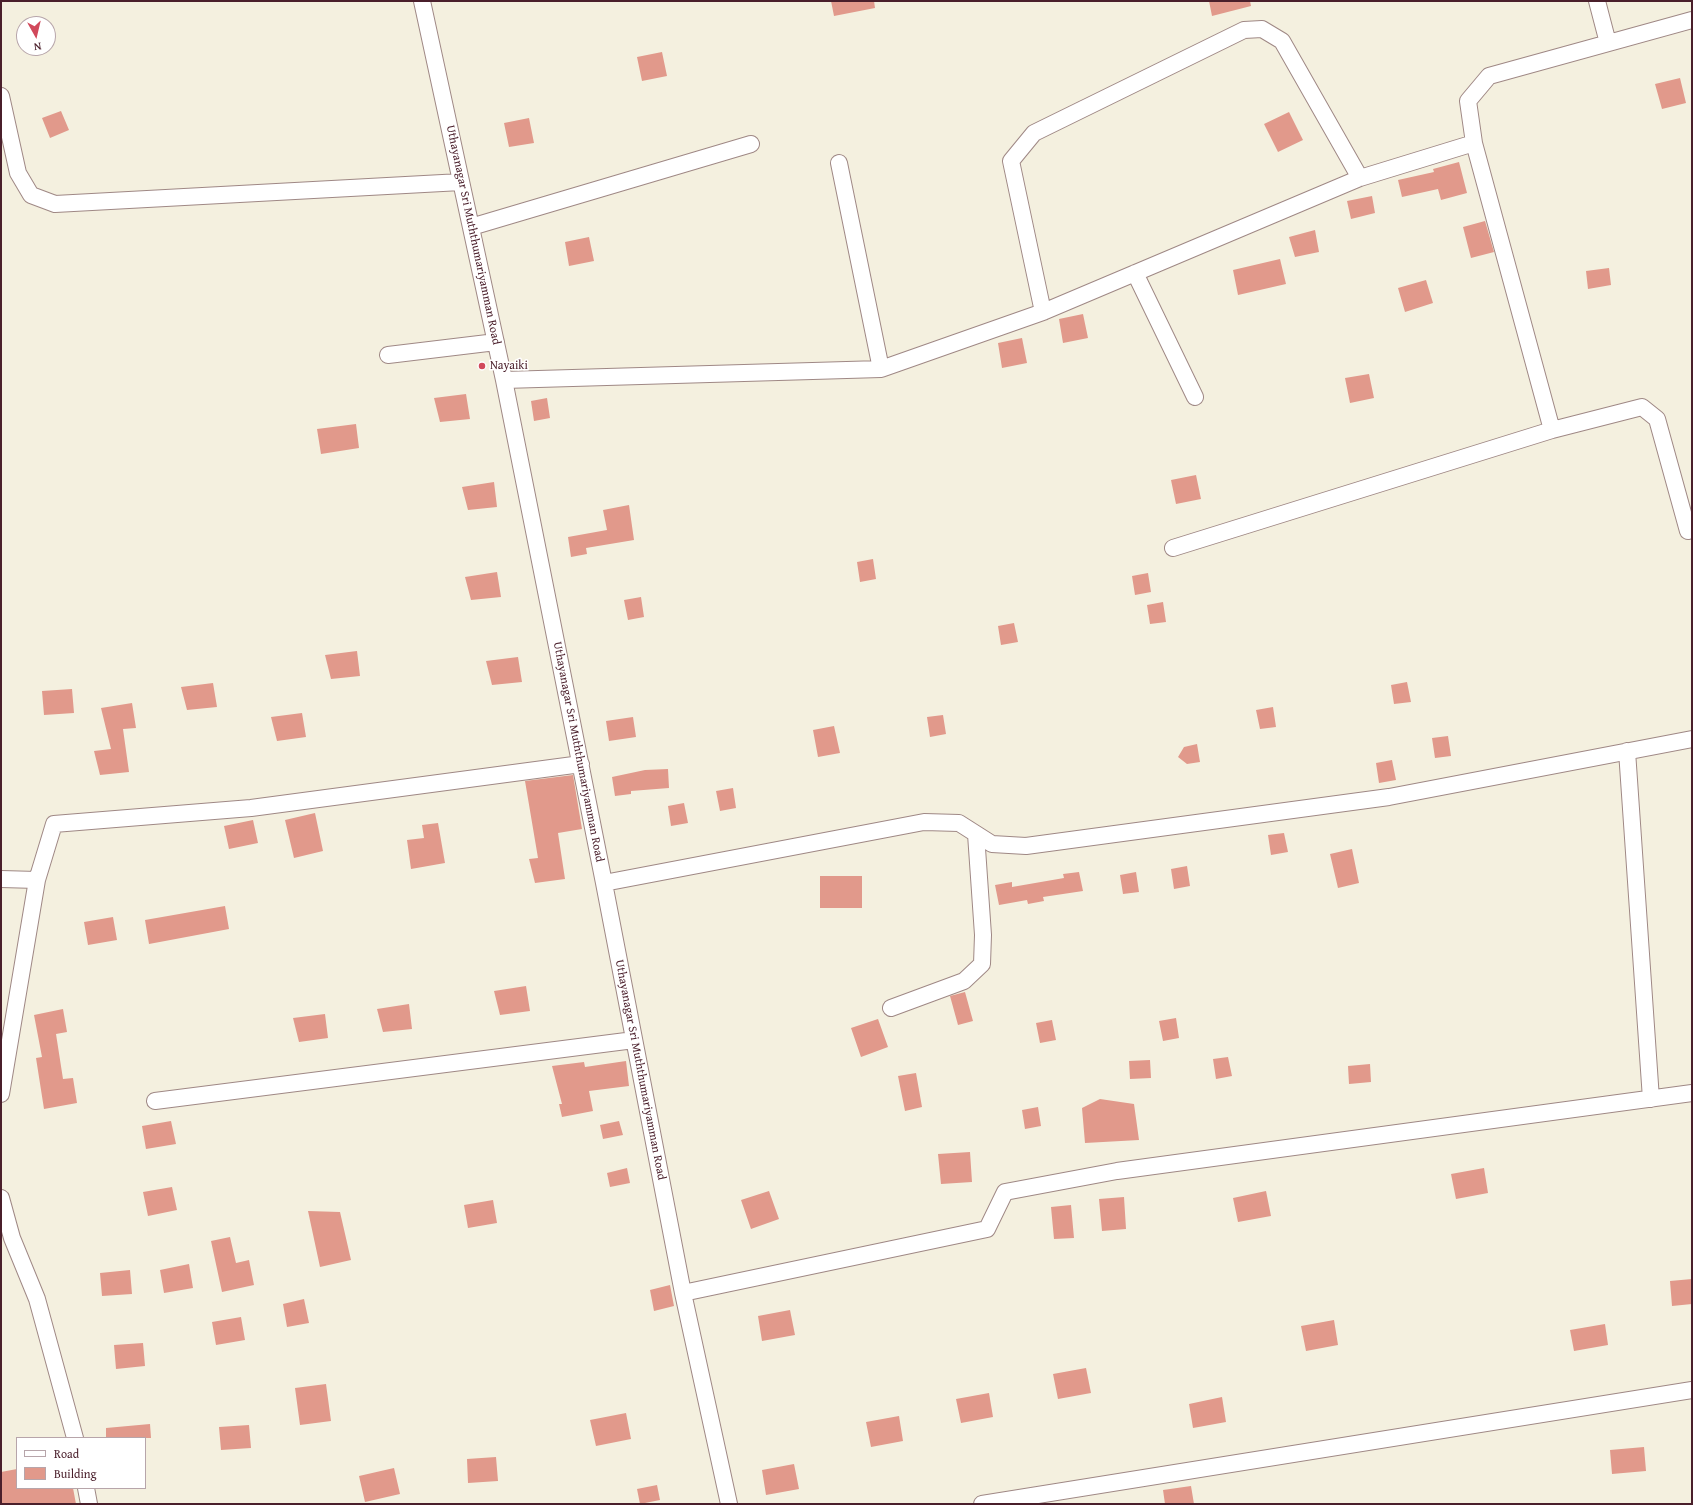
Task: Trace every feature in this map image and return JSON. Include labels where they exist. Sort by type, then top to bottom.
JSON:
[{"type":"street","name":"Uthayanagar Sri Muththumariyamman Road","points":[[422,1],[504,380],[581,764],[683,1293],[729,1504]]},
{"type":"street","points":[[1597,1],[1608,43]]},
{"type":"street","points":[[1552,430],[1474,143],[1468,101],[1489,76],[1692,20]]},
{"type":"street","points":[[1042,312],[1011,161],[1034,133],[1244,30],[1262,30],[1282,41],[1360,178]]},
{"type":"street","points":[[1,96],[18,173],[31,195],[56,204],[461,182]]},
{"type":"street","points":[[504,380],[881,369],[1042,312],[1360,178],[1474,143]]},
{"type":"street","points":[[471,227],[751,144]]},
{"type":"street","points":[[839,163],[881,369]]},
{"type":"street","points":[[1135,273],[1195,397]]},
{"type":"street","points":[[388,355],[496,342]]},
{"type":"street","points":[[1173,548],[1552,430],[1642,407],[1657,419],[1688,532]]},
{"type":"street","points":[[604,883],[924,822],[959,823],[992,844],[1034,845],[1389,798],[1692,739]]},
{"type":"street","points":[[1627,751],[1651,1099]]},
{"type":"street","points":[[1,1094],[37,880],[54,824],[251,808],[581,764]]},
{"type":"street","points":[[891,1008],[964,981],[982,964],[983,935],[976,834]]},
{"type":"street","points":[[1,879],[37,880]]},
{"type":"street","points":[[155,1101],[634,1040]]},
{"type":"street","points":[[683,1293],[987,1229],[1005,1192],[1118,1171],[1692,1093]]},
{"type":"street","points":[[1,1198],[12,1238],[37,1299],[75,1437]]},
{"type":"street","points":[[982,1504],[1692,1390]]},
{"type":"street","points":[[86,1489],[90,1504]]},
{"type":"building","points":[[831,1],[874,1],[875,8],[834,16]]},
{"type":"building","points":[[1209,1],[1250,1],[1251,6],[1212,16]]},
{"type":"building","points":[[662,52],[667,76],[642,81],[637,57]]},
{"type":"building","points":[[1680,78],[1686,103],[1662,109],[1655,84]]},
{"type":"building","points":[[61,111],[69,130],[50,138],[42,118]]},
{"type":"building","points":[[1289,112],[1303,140],[1278,152],[1264,124]]},
{"type":"building","points":[[529,118],[534,143],[509,147],[504,123]]},
{"type":"building","points":[[1459,162],[1467,193],[1441,200],[1438,189],[1402,197],[1398,180],[1434,172],[1433,169]]},
{"type":"building","points":[[1372,196],[1375,213],[1351,219],[1347,201]]},
{"type":"building","points":[[1485,221],[1494,252],[1471,258],[1463,227]]},
{"type":"building","points":[[1315,230],[1319,252],[1295,257],[1289,237]]},
{"type":"building","points":[[589,237],[594,261],[569,266],[565,242]]},
{"type":"building","points":[[1280,259],[1286,284],[1238,295],[1233,270]]},
{"type":"building","points":[[1609,268],[1611,285],[1588,289],[1586,271]]},
{"type":"building","points":[[1426,280],[1433,303],[1405,312],[1398,288]]},
{"type":"building","points":[[1083,314],[1088,338],[1063,343],[1059,319]]},
{"type":"building","points":[[1022,338],[1027,363],[1002,368],[998,343]]},
{"type":"building","points":[[1369,374],[1374,398],[1350,403],[1345,378]]},
{"type":"building","points":[[466,394],[470,419],[440,422],[434,398]]},
{"type":"building","points":[[547,398],[550,418],[534,421],[531,401]]},
{"type":"building","points":[[356,424],[359,448],[321,454],[317,429]]},
{"type":"building","points":[[1196,475],[1201,499],[1176,504],[1171,480]]},
{"type":"building","points":[[494,482],[497,507],[468,510],[462,487]]},
{"type":"building","points":[[629,505],[634,540],[586,548],[587,554],[571,557],[568,537],[607,530],[603,510]]},
{"type":"building","points":[[873,559],[876,579],[860,582],[857,562]]},
{"type":"building","points":[[497,572],[501,597],[471,600],[465,577]]},
{"type":"building","points":[[1148,573],[1151,592],[1135,595],[1132,576]]},
{"type":"building","points":[[641,597],[644,617],[628,620],[624,600]]},
{"type":"building","points":[[1163,602],[1166,622],[1150,624],[1147,605]]},
{"type":"building","points":[[1014,623],[1018,642],[1001,645],[998,626]]},
{"type":"building","points":[[357,651],[360,676],[331,679],[325,655]]},
{"type":"building","points":[[518,657],[522,682],[492,685],[486,661]]},
{"type":"building","points":[[1407,682],[1411,702],[1394,704],[1391,685]]},
{"type":"building","points":[[213,683],[217,707],[187,710],[181,687]]},
{"type":"building","points":[[72,689],[74,713],[44,715],[42,691]]},
{"type":"building","points":[[132,703],[136,728],[123,729],[129,772],[100,775],[94,751],[111,749],[101,708]]},
{"type":"building","points":[[1273,707],[1276,727],[1260,729],[1256,710]]},
{"type":"building","points":[[302,713],[306,737],[277,741],[271,717]]},
{"type":"building","points":[[943,715],[946,734],[930,737],[927,717]]},
{"type":"building","points":[[633,717],[636,737],[609,741],[606,721]]},
{"type":"building","points":[[834,726],[840,753],[818,757],[813,730]]},
{"type":"building","points":[[1448,736],[1451,756],[1435,758],[1432,738]]},
{"type":"building","points":[[1197,744],[1200,762],[1187,764],[1178,757],[1184,747]]},
{"type":"building","points":[[1392,760],[1396,780],[1379,783],[1376,763]]},
{"type":"building","points":[[668,769],[669,788],[631,791],[631,794],[615,796],[612,777],[645,770]]},
{"type":"building","points":[[573,775],[582,829],[558,833],[565,879],[535,883],[529,859],[538,858],[525,781]]},
{"type":"building","points":[[733,788],[736,808],[720,811],[716,791]]},
{"type":"building","points":[[684,803],[688,823],[671,826],[668,806]]},
{"type":"building","points":[[315,813],[323,851],[294,858],[285,820]]},
{"type":"building","points":[[253,820],[258,843],[229,849],[224,826]]},
{"type":"building","points":[[438,823],[445,863],[411,869],[407,840],[424,838],[422,825]]},
{"type":"building","points":[[1284,833],[1288,852],[1271,855],[1268,835]]},
{"type":"building","points":[[1352,849],[1359,883],[1338,888],[1330,854]]},
{"type":"building","points":[[1187,866],[1190,886],[1174,889],[1171,869]]},
{"type":"building","points":[[1079,872],[1083,891],[1043,897],[1044,901],[1028,904],[1027,900],[999,905],[995,885],[1012,882],[1012,887],[1064,878],[1063,874]]},
{"type":"building","points":[[1136,872],[1139,892],[1123,894],[1120,875]]},
{"type":"building","points":[[820,876],[862,876],[862,908],[820,908]]},
{"type":"building","points":[[225,906],[229,929],[149,944],[145,920]]},
{"type":"building","points":[[113,917],[117,940],[88,945],[84,922]]},
{"type":"building","points":[[526,986],[530,1011],[500,1015],[494,991]]},
{"type":"building","points":[[965,992],[973,1021],[958,1025],[950,996]]},
{"type":"building","points":[[409,1004],[412,1029],[383,1032],[377,1009]]},
{"type":"building","points":[[63,1009],[67,1032],[56,1034],[63,1079],[73,1078],[77,1103],[44,1109],[36,1058],[42,1057],[34,1015]]},
{"type":"building","points":[[325,1014],[328,1038],[299,1042],[293,1018]]},
{"type":"building","points":[[1176,1018],[1179,1038],[1163,1041],[1159,1021]]},
{"type":"building","points":[[878,1019],[888,1047],[861,1057],[851,1028]]},
{"type":"building","points":[[1052,1020],[1056,1040],[1040,1043],[1036,1023]]},
{"type":"building","points":[[1228,1057],[1232,1076],[1216,1079],[1213,1059]]},
{"type":"building","points":[[1150,1060],[1151,1078],[1130,1079],[1129,1061]]},
{"type":"building","points":[[626,1061],[629,1086],[589,1091],[593,1111],[562,1117],[559,1104],[562,1104],[552,1066],[584,1062],[585,1067]]},
{"type":"building","points":[[1370,1064],[1371,1082],[1349,1084],[1348,1066]]},
{"type":"building","points":[[916,1073],[922,1107],[905,1111],[898,1076]]},
{"type":"building","points":[[1100,1099],[1134,1104],[1139,1140],[1085,1143],[1082,1108]]},
{"type":"building","points":[[1038,1107],[1041,1126],[1025,1129],[1022,1110]]},
{"type":"building","points":[[171,1121],[176,1144],[146,1149],[142,1126]]},
{"type":"building","points":[[619,1121],[623,1135],[603,1139],[600,1125]]},
{"type":"building","points":[[970,1152],[972,1182],[941,1184],[938,1154]]},
{"type":"building","points":[[627,1168],[630,1183],[610,1187],[607,1173]]},
{"type":"building","points":[[1484,1168],[1488,1193],[1456,1199],[1451,1174]]},
{"type":"building","points":[[172,1187],[177,1210],[148,1216],[143,1192]]},
{"type":"building","points":[[769,1191],[779,1219],[751,1229],[741,1200]]},
{"type":"building","points":[[1266,1191],[1271,1216],[1238,1222],[1233,1198]]},
{"type":"building","points":[[1124,1197],[1126,1229],[1102,1231],[1099,1199]]},
{"type":"building","points":[[493,1200],[497,1223],[468,1228],[464,1205]]},
{"type":"building","points":[[1071,1205],[1074,1238],[1054,1239],[1051,1207]]},
{"type":"building","points":[[308,1211],[340,1212],[351,1260],[320,1267]]},
{"type":"building","points":[[230,1237],[236,1263],[249,1260],[254,1285],[222,1292],[211,1241]]},
{"type":"building","points":[[189,1264],[193,1288],[164,1293],[160,1270]]},
{"type":"building","points":[[130,1270],[132,1294],[102,1296],[100,1273]]},
{"type":"building","points":[[1692,1279],[1692,1304],[1672,1306],[1670,1281]]},
{"type":"building","points":[[670,1285],[674,1306],[654,1311],[650,1290]]},
{"type":"building","points":[[304,1299],[309,1323],[287,1327],[283,1304]]},
{"type":"building","points":[[790,1310],[795,1335],[762,1341],[758,1316]]},
{"type":"building","points":[[241,1317],[245,1340],[216,1345],[212,1322]]},
{"type":"building","points":[[1334,1320],[1338,1345],[1306,1351],[1301,1326]]},
{"type":"building","points":[[1605,1324],[1608,1345],[1574,1351],[1570,1330]]},
{"type":"building","points":[[143,1343],[145,1366],[116,1369],[114,1345]]},
{"type":"building","points":[[1086,1368],[1091,1393],[1058,1399],[1053,1374]]},
{"type":"building","points":[[326,1384],[331,1421],[300,1425],[295,1388]]},
{"type":"building","points":[[989,1393],[993,1417],[961,1423],[956,1399]]},
{"type":"building","points":[[1222,1397],[1226,1422],[1193,1428],[1189,1404]]},
{"type":"building","points":[[626,1413],[631,1439],[596,1446],[590,1420]]},
{"type":"building","points":[[899,1416],[903,1441],[871,1447],[866,1422]]},
{"type":"building","points":[[150,1424],[151,1438],[106,1437],[106,1428]]},
{"type":"building","points":[[249,1425],[251,1448],[221,1450],[219,1427]]},
{"type":"building","points":[[1644,1447],[1646,1471],[1612,1474],[1610,1450]]},
{"type":"building","points":[[496,1457],[498,1481],[468,1483],[467,1459]]},
{"type":"building","points":[[794,1464],[799,1489],[766,1495],[762,1470]]},
{"type":"building","points":[[394,1468],[400,1494],[365,1502],[359,1476]]},
{"type":"building","points":[[16,1469],[16,1489],[73,1489],[76,1504],[1,1504],[1,1472]]},
{"type":"building","points":[[657,1485],[660,1500],[640,1504],[637,1489]]},
{"type":"building","points":[[1191,1486],[1194,1504],[1165,1504],[1163,1490]]},
{"type":"place","name":"Nayaiki","points":[[482,366]]}]
